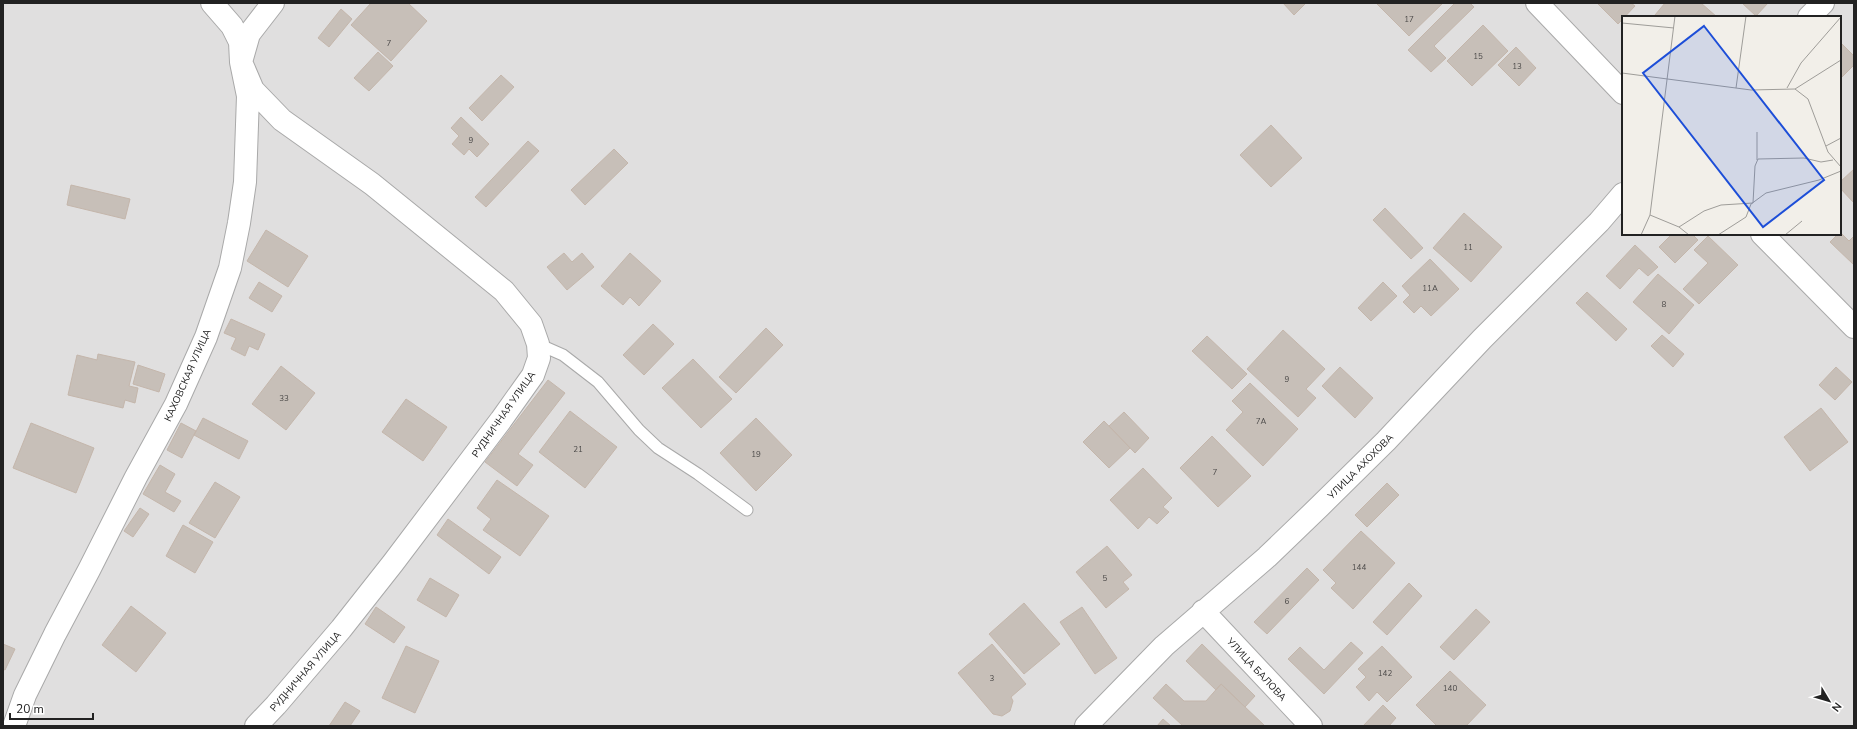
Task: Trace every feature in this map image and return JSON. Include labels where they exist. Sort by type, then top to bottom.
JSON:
[{"type":"street","name":"КАХОВСКАЯ УЛИЦА","points":[[14,726],[25,695],[54,634],[176,404],[206,337],[230,268],[239,223],[244,182],[248,96],[241,62],[240,42],[232,26],[212,3]]},
{"type":"street","points":[[241,62],[249,34],[273,3]]},
{"type":"street","points":[[1537,3],[1622,92]]},
{"type":"street","points":[[1810,16],[1823,3]]},
{"type":"street","name":"РУДНИЧНАЯ УЛИЦА","points":[[241,62],[253,90],[282,120],[372,184],[504,291],[531,324],[538,344],[539,358],[533,375],[501,420],[341,629],[276,705],[256,726]]},
{"type":"street","name":"УЛИЦА АХОХОВА","points":[[1086,726],[1164,646],[1267,557],[1386,441],[1482,338],[1599,222],[1622,195]]},
{"type":"street","points":[[1763,235],[1854,327]]},
{"type":"street","name":"УЛИЦА БАЛОВА","points":[[1204,611],[1311,726]]},
{"type":"lane","points":[[538,344],[563,355],[598,382],[639,430],[658,448],[698,474],[747,510]]},
{"type":"shaded area","points":[[3,3],[1854,3],[1854,726],[3,726]]},
{"type":"building","points":[[371,3],[408,3],[427,21],[391,61],[351,25]]},
{"type":"building","points":[[1283,3],[1306,3],[1294,15]]},
{"type":"building","points":[[1376,3],[1443,3],[1409,36]]},
{"type":"building","points":[[1455,3],[1470,3],[1474,7],[1434,46],[1446,58],[1431,72],[1408,50]]},
{"type":"building","points":[[1597,3],[1631,3],[1635,6],[1626,16],[1622,16],[1622,20],[1618,24]]},
{"type":"building","points":[[1665,3],[1701,3],[1716,16],[1656,16]]},
{"type":"building","points":[[1742,3],[1768,3],[1756,16]]},
{"type":"building","points":[[341,9],[352,19],[329,47],[318,38]]},
{"type":"building","points":[[1483,25],[1508,51],[1472,86],[1447,61]]},
{"type":"building","points":[[1841,43],[1854,56],[1854,65],[1841,78]]},
{"type":"building","points":[[1516,47],[1536,68],[1519,86],[1498,65]]},
{"type":"building","points":[[378,52],[393,66],[369,91],[354,78]]},
{"type":"building","points":[[501,75],[514,87],[482,121],[469,108]]},
{"type":"building","points":[[461,117],[489,144],[477,157],[469,149],[464,155],[452,144],[459,136],[451,128]]},
{"type":"building","points":[[1271,125],[1302,158],[1271,187],[1240,155]]},
{"type":"building","points":[[528,141],[539,151],[486,207],[475,197]]},
{"type":"building","points":[[614,149],[628,163],[585,205],[571,190]]},
{"type":"building","points":[[1854,169],[1854,203],[1841,189],[1841,181]]},
{"type":"building","points":[[71,185],[130,199],[125,219],[67,205]]},
{"type":"building","points":[[1385,208],[1423,248],[1411,259],[1373,220]]},
{"type":"building","points":[[1464,213],[1502,247],[1471,282],[1433,248]]},
{"type":"building","points":[[266,230],[308,256],[288,287],[247,261]]},
{"type":"building","points":[[1841,233],[1849,241],[1854,236],[1854,265],[1830,242],[1837,235],[1841,235]]},
{"type":"building","points":[[1671,235],[1693,235],[1698,240],[1675,263],[1659,247]]},
{"type":"building","points":[[1708,236],[1738,265],[1699,304],[1683,289],[1708,263],[1694,250]]},
{"type":"building","points":[[1635,245],[1658,267],[1648,276],[1639,268],[1620,289],[1606,276]]},
{"type":"building","points":[[564,253],[572,262],[582,253],[594,267],[567,290],[547,267]]},
{"type":"building","points":[[630,253],[661,281],[639,306],[630,297],[623,305],[601,286]]},
{"type":"building","points":[[1430,259],[1459,289],[1431,316],[1421,306],[1414,313],[1403,302],[1410,295],[1402,286]]},
{"type":"building","points":[[1658,274],[1694,305],[1669,334],[1633,302]]},
{"type":"building","points":[[259,282],[282,296],[272,312],[249,298]]},
{"type":"building","points":[[1383,282],[1397,296],[1371,321],[1358,308]]},
{"type":"building","points":[[1587,292],[1627,329],[1616,341],[1576,303]]},
{"type":"building","points":[[231,319],[265,334],[258,350],[249,346],[245,356],[231,349],[236,338],[224,333]]},
{"type":"building","points":[[653,324],[674,344],[644,375],[623,355]]},
{"type":"building","points":[[766,328],[783,345],[736,393],[719,377]]},
{"type":"building","points":[[1283,330],[1325,369],[1306,389],[1316,398],[1298,417],[1247,369]]},
{"type":"building","points":[[1662,335],[1684,354],[1673,367],[1651,346]]},
{"type":"building","points":[[1207,336],[1247,374],[1232,389],[1192,351]]},
{"type":"building","points":[[98,354],[135,362],[129,386],[138,388],[135,403],[125,400],[123,408],[68,395],[77,355],[97,360]]},
{"type":"building","points":[[693,359],[732,399],[701,428],[662,388]]},
{"type":"building","points":[[138,365],[165,374],[159,392],[133,384]]},
{"type":"building","points":[[281,366],[315,393],[286,430],[252,404]]},
{"type":"building","points":[[1340,367],[1373,398],[1355,418],[1322,386]]},
{"type":"building","points":[[1836,367],[1852,382],[1835,400],[1819,385]]},
{"type":"building","points":[[548,380],[565,393],[518,454],[533,465],[517,486],[485,462]]},
{"type":"building","points":[[1250,383],[1298,429],[1263,466],[1226,430],[1243,412],[1232,401]]},
{"type":"building","points":[[406,399],[447,427],[423,461],[382,432]]},
{"type":"building","points":[[1821,408],[1848,442],[1810,471],[1784,437]]},
{"type":"building","points":[[570,411],[617,447],[585,488],[539,452]]},
{"type":"building","points":[[1124,412],[1149,438],[1135,453],[1109,426]]},
{"type":"building","points":[[203,418],[248,441],[239,459],[194,435]]},
{"type":"building","points":[[756,418],[792,455],[756,491],[720,453]]},
{"type":"building","points":[[1104,421],[1130,448],[1109,468],[1083,442]]},
{"type":"building","points":[[31,423],[94,448],[76,493],[13,468]]},
{"type":"building","points":[[181,423],[196,431],[182,458],[167,450]]},
{"type":"building","points":[[1212,436],[1251,476],[1218,507],[1180,468]]},
{"type":"building","points":[[160,465],[175,474],[165,492],[181,501],[174,512],[143,494]]},
{"type":"building","points":[[1143,468],[1172,498],[1163,507],[1169,512],[1157,524],[1149,517],[1138,529],[1110,500]]},
{"type":"building","points":[[497,480],[549,516],[520,556],[483,530],[491,519],[477,508]]},
{"type":"building","points":[[215,482],[240,497],[215,538],[189,523]]},
{"type":"building","points":[[1387,483],[1399,495],[1367,527],[1355,515]]},
{"type":"building","points":[[140,508],[149,514],[133,537],[124,531]]},
{"type":"building","points":[[448,519],[501,557],[489,574],[437,535]]},
{"type":"building","points":[[183,525],[213,542],[195,573],[166,556]]},
{"type":"building","points":[[1361,531],[1395,563],[1353,609],[1331,588],[1336,583],[1323,570]]},
{"type":"building","points":[[1107,546],[1132,575],[1123,582],[1129,589],[1106,608],[1076,572]]},
{"type":"building","points":[[1307,568],[1319,580],[1267,634],[1254,622]]},
{"type":"building","points":[[430,578],[459,595],[446,617],[417,600]]},
{"type":"building","points":[[1409,583],[1422,596],[1387,635],[1373,622]]},
{"type":"building","points":[[1024,603],[1060,644],[1024,674],[989,634]]},
{"type":"building","points":[[131,606],[166,633],[136,672],[102,645]]},
{"type":"building","points":[[376,607],[405,627],[394,643],[365,624]]},
{"type":"building","points":[[1082,607],[1117,658],[1095,674],[1060,622]]},
{"type":"building","points":[[1476,609],[1490,622],[1454,660],[1440,647]]},
{"type":"building","points":[[1351,642],[1363,653],[1324,694],[1288,659],[1300,647],[1324,670]]},
{"type":"building","points":[[3,644],[15,649],[5,670],[3,669]]},
{"type":"building","points":[[992,644],[1026,684],[1011,697],[1013,701],[1010,711],[1002,716],[993,714],[958,673]]},
{"type":"building","points":[[1202,644],[1255,696],[1245,707],[1221,684],[1216,690],[1186,661]]},
{"type":"building","points":[[406,646],[439,661],[415,713],[382,698]]},
{"type":"building","points":[[1382,646],[1412,677],[1387,702],[1377,692],[1369,701],[1356,687],[1366,677],[1358,669]]},
{"type":"building","points":[[1450,671],[1486,705],[1466,726],[1437,726],[1416,705]]},
{"type":"building","points":[[1166,684],[1184,701],[1206,701],[1221,684],[1265,726],[1183,726],[1153,698]]},
{"type":"building","points":[[345,702],[360,711],[350,726],[329,726]]},
{"type":"building","points":[[1383,705],[1396,718],[1389,726],[1363,726]]},
{"type":"building","points":[[1163,719],[1171,726],[1157,726]]}]
